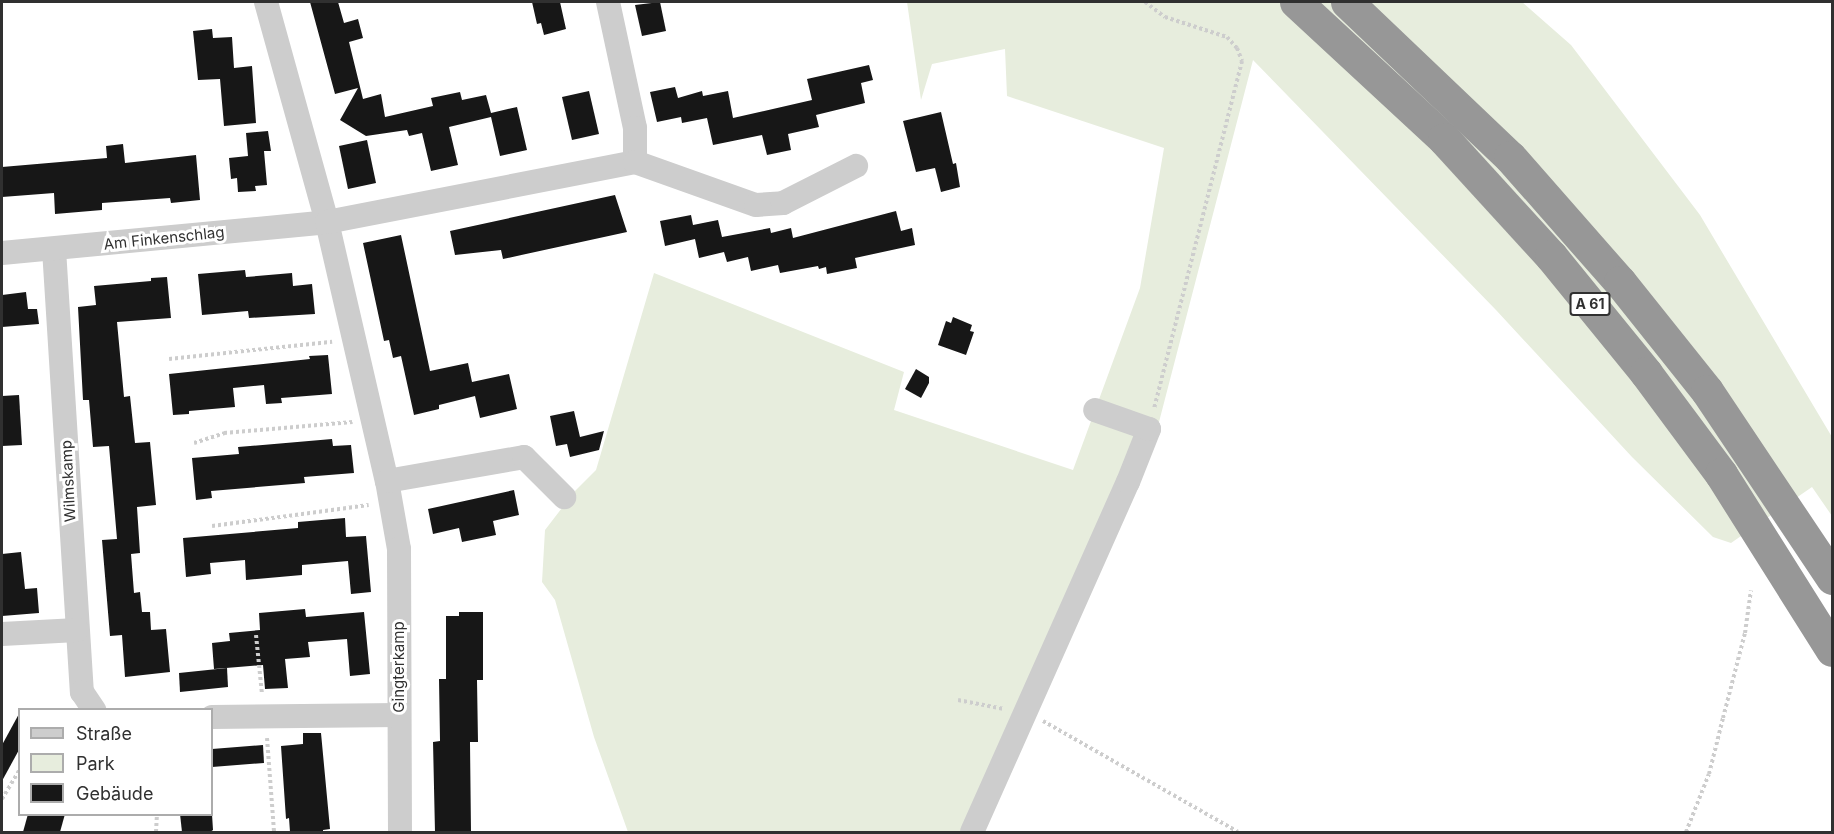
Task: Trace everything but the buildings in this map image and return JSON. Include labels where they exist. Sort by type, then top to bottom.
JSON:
[{"type":"highway","name":"A 61","points":[[1296,2],[1444,139],[1551,256],[1646,373],[1720,474],[1833,650]]},
{"type":"highway","name":"A 61","points":[[1347,2],[1510,157],[1620,282],[1707,391],[1833,578]]},
{"type":"street","points":[[267,2],[327,222]]},
{"type":"street","points":[[608,2],[635,128],[635,162],[756,205],[783,203],[856,166]]},
{"type":"street","name":"Am Finkenschlag","points":[[2,253],[327,222],[635,162]]},
{"type":"street","name":"Gingterkamp","points":[[327,222],[389,492],[399,549],[400,832]]},
{"type":"street","name":"Wilmskamp","points":[[54,249],[82,692],[93,708]]},
{"type":"street","points":[[972,832],[1149,429],[1095,410]]},
{"type":"street","points":[[389,492],[524,457],[564,497]]},
{"type":"street","points":[[2,634],[77,630]]},
{"type":"street","points":[[213,717],[399,715]]},
{"type":"path","points":[[1145,2],[1165,17],[1227,37],[1237,48],[1242,61],[1149,429]]},
{"type":"path","points":[[169,359],[355,339]]},
{"type":"path","points":[[194,443],[224,433],[373,420]]},
{"type":"path","points":[[212,526],[296,513],[389,492]]},
{"type":"path","points":[[1686,832],[1714,752],[1745,633],[1751,590]]},
{"type":"path","points":[[958,700],[1025,713],[1238,832]]},
{"type":"path","points":[[2,799],[18,772]]},
{"type":"path","points":[[156,832],[157,816]]},
{"type":"green space","points":[[907,2],[1522,2],[1571,45],[1700,215],[1832,437],[1832,516],[1812,487],[1731,543],[1713,537],[1632,457],[1496,310],[1253,60],[1159,422],[972,832],[628,832],[594,737],[555,600],[542,582],[545,530],[575,491],[596,470],[654,273],[904,372],[894,410],[1073,470],[1140,288],[1164,148],[1007,96],[1005,49],[932,64],[921,100]]}]
